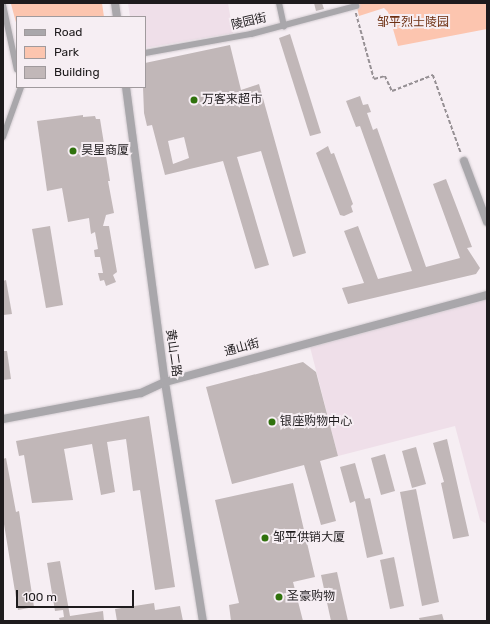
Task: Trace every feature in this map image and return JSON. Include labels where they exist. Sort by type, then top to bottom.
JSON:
[{"type":"street","points":[[115,3],[117,16]]},
{"type":"street","points":[[279,3],[284,26]]},
{"type":"street","points":[[3,5],[16,65]]},
{"type":"street","name":"陵园街","points":[[146,53],[251,34],[355,7]]},
{"type":"street","points":[[3,137],[21,88]]},
{"type":"street","name":"黄山二路","points":[[126,88],[165,382],[203,621]]},
{"type":"street","points":[[464,161],[487,222]]},
{"type":"street","name":"通山街","points":[[3,419],[142,392],[165,382],[487,295]]},
{"type":"path","points":[[355,7],[374,79],[386,76],[392,90],[433,75],[464,161]]},
{"type":"shaded area","points":[[128,3],[228,3],[233,33],[146,48],[146,16],[130,16]]},
{"type":"shaded area","points":[[487,299],[487,524],[480,520],[455,426],[338,456],[310,347]]},
{"type":"green space","points":[[102,3],[104,16],[16,16],[16,22],[11,4]]},
{"type":"green space","name":"邹平烈士陵园","points":[[356,3],[487,3],[487,29],[398,46],[388,12],[384,8],[359,16]]},
{"type":"building","points":[[314,3],[322,3],[324,9],[316,11]]},
{"type":"building","points":[[290,34],[321,133],[310,136],[279,38]]},
{"type":"building","name":"万客来超市","points":[[230,45],[241,90],[259,84],[306,253],[293,257],[261,151],[237,157],[269,265],[255,269],[223,161],[165,175],[152,125],[147,126],[144,113],[143,88],[146,88],[146,63]],"holes":[[[184,137],[189,158],[173,164],[168,141]]]},
{"type":"building","points":[[360,96],[363,105],[368,104],[371,112],[367,113],[373,130],[377,128],[426,267],[460,258],[433,184],[446,179],[472,247],[467,248],[480,268],[476,274],[348,304],[342,288],[364,283],[344,231],[358,226],[378,279],[412,271],[360,126],[356,127],[346,101]]},
{"type":"building","name":"昊星商厦","points":[[83,115],[83,117],[95,116],[96,119],[100,119],[110,181],[108,181],[114,213],[106,215],[103,226],[109,226],[117,272],[113,275],[116,282],[106,286],[104,280],[100,281],[98,273],[103,273],[100,257],[95,257],[94,250],[98,249],[95,232],[91,234],[89,218],[68,222],[62,188],[47,191],[37,121]]},
{"type":"building","points":[[328,146],[331,154],[334,153],[353,204],[351,206],[353,212],[344,216],[340,215],[316,153]]},
{"type":"building","points":[[50,226],[63,305],[46,308],[32,229]]},
{"type":"building","points":[[6,280],[12,314],[3,315],[3,281]]},
{"type":"building","points":[[3,351],[7,351],[11,379],[3,380]]},
{"type":"building","name":"银座购物中心","points":[[303,362],[316,372],[338,456],[320,461],[336,521],[321,525],[304,465],[232,484],[206,387]]},
{"type":"building","points":[[149,416],[175,587],[155,590],[140,490],[133,491],[126,439],[107,442],[115,492],[101,495],[92,444],[64,449],[73,500],[32,503],[24,455],[19,456],[16,441]]},
{"type":"building","points":[[447,439],[469,536],[453,539],[441,483],[444,482],[433,443]]},
{"type":"building","points":[[416,447],[426,484],[412,488],[402,451]]},
{"type":"building","points":[[385,454],[395,491],[381,495],[371,458]]},
{"type":"building","points":[[6,458],[16,512],[19,511],[34,607],[18,610],[3,518],[3,459]]},
{"type":"building","points":[[355,463],[365,499],[370,498],[383,554],[367,558],[355,501],[350,503],[340,467]]},
{"type":"building","name":"邹平供销大厦","points":[[293,483],[315,577],[293,582],[303,621],[231,621],[229,605],[239,603],[215,500]]},
{"type":"building","points":[[416,489],[439,602],[422,606],[400,492]]},
{"type":"building","points":[[394,557],[404,606],[390,609],[380,560]]},
{"type":"building","points":[[60,561],[70,616],[103,611],[104,621],[60,621],[59,618],[64,617],[63,610],[55,611],[47,563]]},
{"type":"building","points":[[337,572],[348,621],[331,621],[321,575]]},
{"type":"building","points":[[154,603],[155,610],[180,606],[183,621],[117,621],[115,609]]},
{"type":"building","points":[[442,614],[444,621],[420,621],[419,618]]},
{"type":"place","name":"万客来超市","points":[[194,100]]},
{"type":"place","name":"昊星商厦","points":[[73,151]]},
{"type":"place","name":"银座购物中心","points":[[272,422]]},
{"type":"place","name":"邹平供销大厦","points":[[265,538]]},
{"type":"place","name":"圣豪购物","points":[[279,597]]}]
